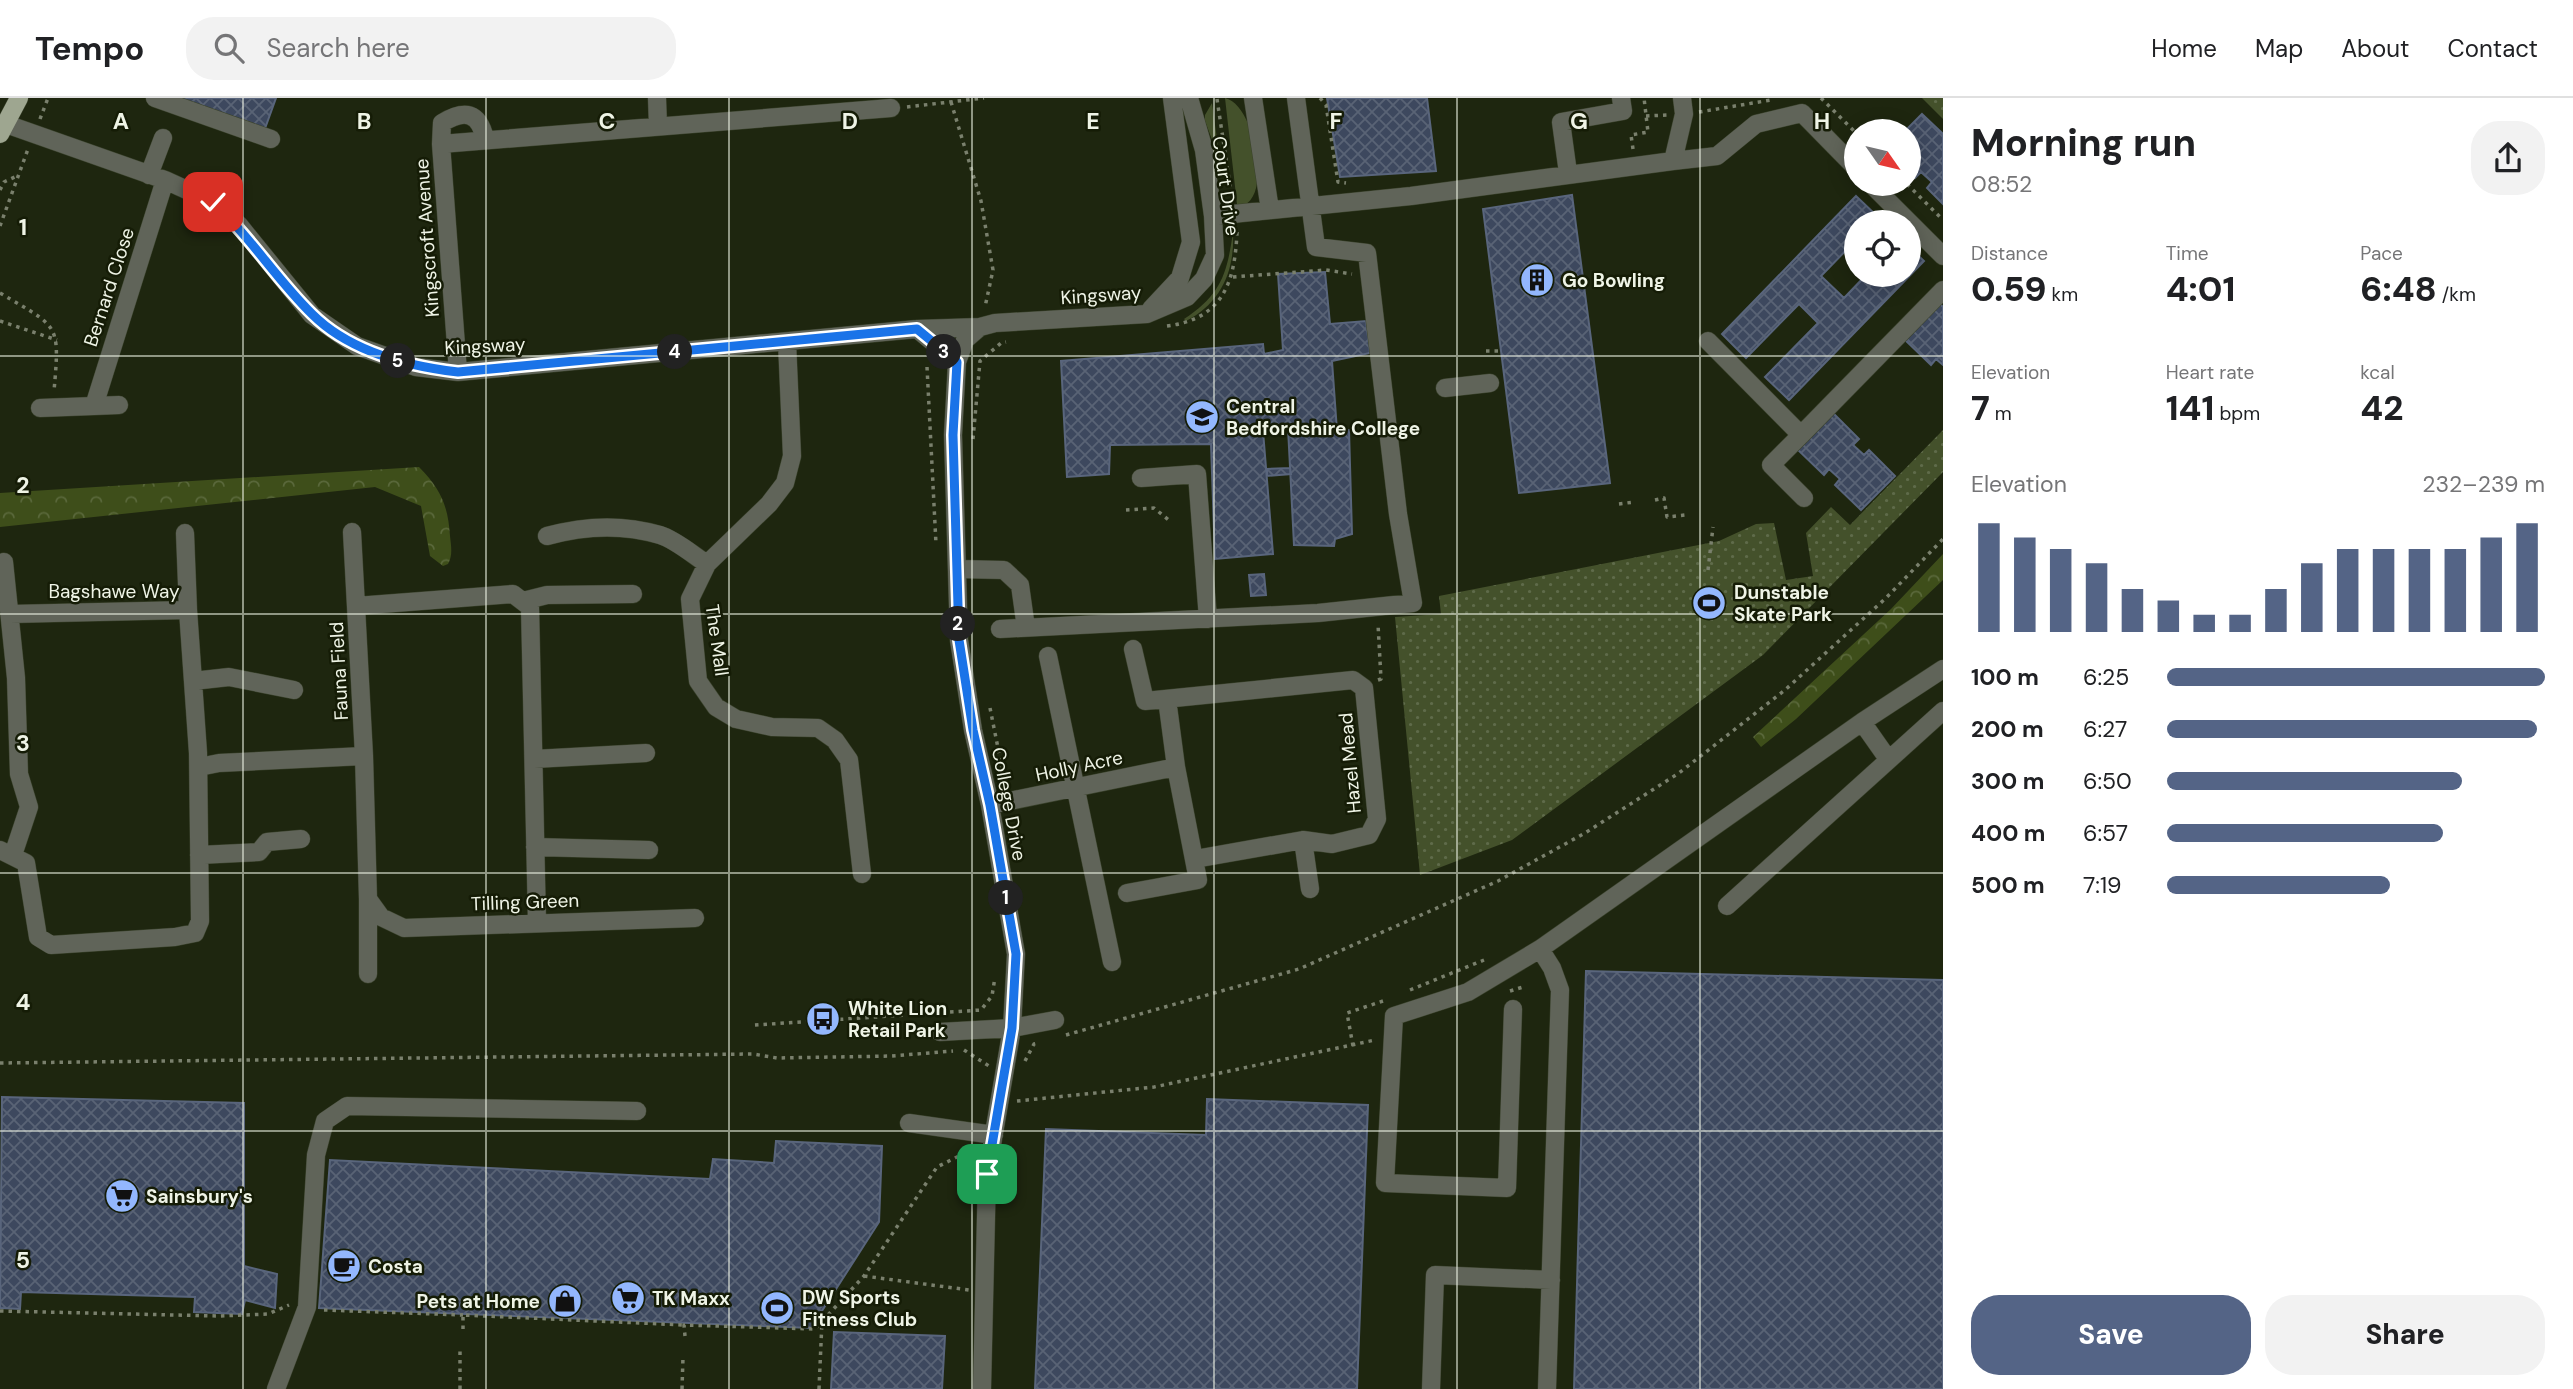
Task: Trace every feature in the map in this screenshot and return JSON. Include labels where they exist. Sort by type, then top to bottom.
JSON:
[{"type":"main road","points":[[3,129],[19,98]]},
{"type":"street","points":[[155,98],[271,139]]},
{"type":"street","points":[[657,98],[658,126]]},
{"type":"street","points":[[1147,314],[1180,278],[1191,242],[1171,98]]},
{"type":"street","name":"Court Drive","points":[[1189,98],[1204,150],[1213,216],[1215,255],[1204,279]]},
{"type":"street","points":[[1253,98],[1270,210]]},
{"type":"street","points":[[1000,629],[1208,619],[1377,608],[1413,603],[1398,514],[1367,253],[1316,247],[1296,98]]},
{"type":"street","points":[[1568,173],[1561,122],[1623,111],[1621,98]]},
{"type":"street","points":[[1673,161],[1683,106]]},
{"type":"street","name":"Kingscroft Avenue","points":[[441,144],[891,108]]},
{"type":"street","points":[[1213,216],[1411,196],[1568,173],[1717,156],[1756,124],[1802,113],[1844,156]]},
{"type":"street","name":"Kingscroft Avenue","points":[[458,372],[441,144],[442,123],[454,116],[475,117],[482,122],[485,139]]},
{"type":"street","name":"Kingsway","points":[[3,129],[34,134],[157,178],[213,202],[239,225],[312,315],[357,346],[416,367],[458,372],[917,329],[980,327],[995,323],[1147,314],[1188,297],[1204,279]]},
{"type":"street","name":"Bernard Close","points":[[93,406],[157,178],[163,138]]},
{"type":"street","points":[[1883,196],[1943,256]]},
{"type":"street","points":[[1804,498],[1771,465],[1943,290]]},
{"type":"street","name":"College Drive","points":[[980,327],[965,340],[957,362],[953,435],[959,640],[973,730],[990,805],[1016,954],[1012,1028],[987,1174],[982,1389]]},
{"type":"street","points":[[917,329],[957,362]]},
{"type":"street","points":[[1708,341],[1801,435]]},
{"type":"street","name":"The Mall","points":[[787,342],[792,456],[785,483],[769,504],[707,564],[690,599],[698,681],[716,707],[736,719],[772,727],[818,728],[835,740],[849,760],[862,874]]},
{"type":"street","points":[[1445,388],[1490,383]]},
{"type":"street","points":[[46,408],[119,405]]},
{"type":"street","points":[[1141,478],[1197,474],[1208,619]]},
{"type":"street","points":[[547,536],[575,529],[631,530],[663,536],[707,564]]},
{"type":"street","name":"Fauna Field","points":[[352,532],[364,756]]},
{"type":"street","points":[[185,533],[188,610]]},
{"type":"street","points":[[4,562],[10,614],[8,678],[19,774],[29,807],[21,839],[7,852]]},
{"type":"street","points":[[957,569],[1004,570],[1020,585],[1026,628]]},
{"type":"street","points":[[356,606],[513,594],[530,607],[537,922]]},
{"type":"street","points":[[523,601],[547,595],[633,594]]},
{"type":"street","name":"Bagshawe Way","points":[[7,852],[26,863],[38,937],[51,945],[175,937],[195,933],[200,921],[199,767],[188,610],[10,614]]},
{"type":"street","name":"Hazel Mead","points":[[1133,649],[1145,701],[1353,680],[1363,688],[1377,819],[1369,835],[1332,844],[1303,840],[1195,859]]},
{"type":"street","points":[[1048,656],[1112,961]]},
{"type":"street","points":[[1513,1009],[1507,1188],[1385,1183],[1394,1016],[1468,992],[1540,949],[1862,722],[1943,669]]},
{"type":"street","points":[[193,681],[229,677],[294,690]]},
{"type":"street","points":[[1127,893],[1198,880],[1176,767],[1167,699]]},
{"type":"street","points":[[1727,906],[1943,711]]},
{"type":"street","points":[[1862,722],[1888,759]]},
{"type":"street","points":[[534,759],[646,752]]},
{"type":"street","points":[[199,767],[219,763],[364,756],[368,974]]},
{"type":"street","name":"Holly Acre","points":[[990,805],[1176,767]]},
{"type":"street","points":[[199,855],[259,852],[267,842],[301,839]]},
{"type":"street","points":[[1303,840],[1310,889]]},
{"type":"street","points":[[536,847],[649,850]]},
{"type":"street","name":"Tilling Green","points":[[368,899],[382,917],[404,928],[695,918]]},
{"type":"street","points":[[1540,949],[1552,968],[1560,990],[1547,1389]]},
{"type":"street","points":[[940,1032],[1058,1028]]},
{"type":"street","points":[[276,1389],[307,1307],[316,1155],[325,1121],[347,1106],[637,1111]]},
{"type":"street","points":[[909,1123],[994,1135]]},
{"type":"street","points":[[1431,1389],[1435,1275],[1550,1280]]},
{"type":"path","points":[[891,108],[984,98]]},
{"type":"path","points":[[1320,98],[1326,105],[1338,182],[1357,184]]},
{"type":"path","points":[[1633,157],[1632,135],[1648,132],[1644,98]]},
{"type":"path","points":[[1683,106],[1784,98]]},
{"type":"path","points":[[1821,98],[1844,121]]},
{"type":"path","points":[[1217,99],[1232,201]]},
{"type":"path","points":[[951,102],[981,201],[993,270],[983,312],[995,311]]},
{"type":"path","points":[[0,226],[34,134]]},
{"type":"path","points":[[0,190],[4,182],[19,175]]},
{"type":"path","points":[[1919,196],[1943,220]]},
{"type":"path","points":[[1161,327],[1186,323],[1202,316],[1221,298],[1233,276],[1236,232]]},
{"type":"path","points":[[1233,276],[1326,270],[1370,277]]},
{"type":"path","points":[[0,293],[46,321],[57,340],[46,408]]},
{"type":"path","points":[[0,321],[57,340]]},
{"type":"path","points":[[972,450],[980,361],[1001,343],[1016,341]]},
{"type":"path","points":[[1486,351],[1501,351]]},
{"type":"path","points":[[927,367],[935,503]]},
{"type":"path","points":[[1655,500],[1664,498],[1667,517],[1685,516]]},
{"type":"path","points":[[1619,504],[1633,502]]},
{"type":"path","points":[[1126,510],[1154,508],[1170,521]]},
{"type":"path","points":[[1708,570],[1713,527]]},
{"type":"path","points":[[1058,1028],[1299,969],[1498,881],[1584,833],[1679,773],[1785,690],[1886,598],[1943,540]]},
{"type":"path","points":[[1363,688],[1381,679],[1377,608]]},
{"type":"path","points":[[755,1025],[969,1010]]},
{"type":"path","points":[[1020,1070],[1034,1044],[1047,1040]]},
{"type":"path","points":[[1018,1091],[1016,1101],[1154,1087],[1357,1045]]},
{"type":"path","points":[[0,1063],[753,1054],[776,1059],[891,1056],[967,1050],[986,1065]]},
{"type":"path","points":[[318,1310],[815,1329],[864,1276],[937,1167],[965,1153]]},
{"type":"path","points":[[864,1276],[969,1290]]},
{"type":"path","points":[[0,1311],[219,1316],[268,1314],[294,1303]]},
{"type":"path","points":[[463,1315],[463,1329]]},
{"type":"path","points":[[819,1389],[822,1321]]},
{"type":"path","points":[[684,1325],[685,1336]]},
{"type":"path","points":[[460,1349],[460,1389]]},
{"type":"path","points":[[682,1389],[683,1357]]},
{"type":"green space","points":[[1225,98],[1235,104],[1244,116],[1256,149],[1257,184],[1252,197],[1244,205],[1237,204]]},
{"type":"green space","points":[[1922,98],[1943,98],[1943,119]]},
{"type":"green space","points":[[1212,103],[1220,161],[1205,121],[1205,115]]},
{"type":"green space","points":[[1233,232],[1231,260],[1223,284],[1208,305],[1186,321],[1184,319],[1206,301],[1220,282],[1225,272]]},
{"type":"green space","points":[[1943,430],[1943,472],[1763,655],[1512,840],[1420,875],[1395,617],[1441,614],[1439,596],[1719,541],[1756,524],[1774,523],[1786,580],[1813,576],[1806,533],[1831,507],[1850,525]]},
{"type":"green space","points":[[419,467],[442,498],[447,516],[451,554],[448,564],[443,566],[430,556],[421,506],[375,487],[0,527],[0,493]]},
{"type":"green space","points":[[1943,554],[1943,580],[1796,719],[1761,747],[1753,737],[1891,609]]},
{"type":"building","points":[[166,98],[276,98],[263,134]]},
{"type":"building","points":[[1327,98],[1427,98],[1436,171],[1340,177]]},
{"type":"building","points":[[1922,114],[1943,134],[1943,204],[1927,188],[1932,182],[1922,173],[1922,119],[1917,119]]},
{"type":"building","name":"Go Bowling","points":[[1572,195],[1610,483],[1519,493],[1483,209]]},
{"type":"building","points":[[1856,196],[1871,210],[1844,210],[1844,252],[1821,276],[1844,298],[1855,287],[1899,287],[1789,400],[1765,377],[1818,323],[1799,304],[1746,358],[1722,334]]},
{"type":"building","points":[[1325,272],[1330,324],[1366,321],[1370,353],[1332,361],[1337,431],[1349,430],[1352,534],[1335,539],[1334,546],[1294,545],[1288,428],[1263,431],[1273,554],[1215,559],[1211,444],[1110,445],[1109,474],[1067,477],[1061,361],[1263,344],[1264,354],[1283,350],[1278,274]]},
{"type":"building","points":[[1938,301],[1943,307],[1943,365],[1936,359],[1931,365],[1902,337]]},
{"type":"building","points":[[1831,411],[1859,439],[1853,445],[1864,455],[1869,450],[1895,476],[1861,510],[1835,485],[1840,479],[1829,469],[1824,475],[1795,447]]},
{"type":"building","points":[[1290,468],[1291,474],[1267,476],[1267,469]]},
{"type":"building","points":[[1264,574],[1266,595],[1251,596],[1249,575]]},
{"type":"building","points":[[1586,971],[1943,980],[1943,1389],[1574,1389]]},
{"type":"building","name":"Sainsbury's","points":[[2,1097],[244,1103],[244,1266],[277,1274],[275,1308],[245,1300],[242,1314],[194,1312],[195,1297],[21,1292],[20,1309],[0,1308]]},
{"type":"building","points":[[1207,1099],[1368,1105],[1357,1389],[1035,1389],[1046,1129],[1206,1135]]},
{"type":"building","points":[[776,1141],[882,1146],[879,1222],[811,1328],[319,1308],[330,1160],[710,1179],[713,1159],[774,1163]]},
{"type":"building","points":[[834,1332],[945,1336],[942,1389],[831,1389]]},
{"type":"place","name":"Go Bowling","points":[[1537,280]]},
{"type":"place","name":"Central Bedfordshire College","points":[[1202,417]]},
{"type":"place","name":"Dunstable Skate Park","points":[[1709,603]]},
{"type":"place","name":"White Lion Retail Park","points":[[823,1019]]},
{"type":"place","name":"Sainsbury's","points":[[122,1196]]},
{"type":"place","name":"Costa","points":[[344,1266]]},
{"type":"place","name":"TK Maxx","points":[[628,1298]]},
{"type":"place","name":"Pets at Home","points":[[565,1301]]},
{"type":"place","name":"DW Sports Fitness Club","points":[[777,1308]]},
{"type":"route","points":[[213,202],[239,225],[312,315],[357,346],[416,367],[458,372],[887,334],[917,329],[957,362],[953,435],[959,640],[973,730],[990,805],[1016,954],[1012,1028],[987,1174]]}]
